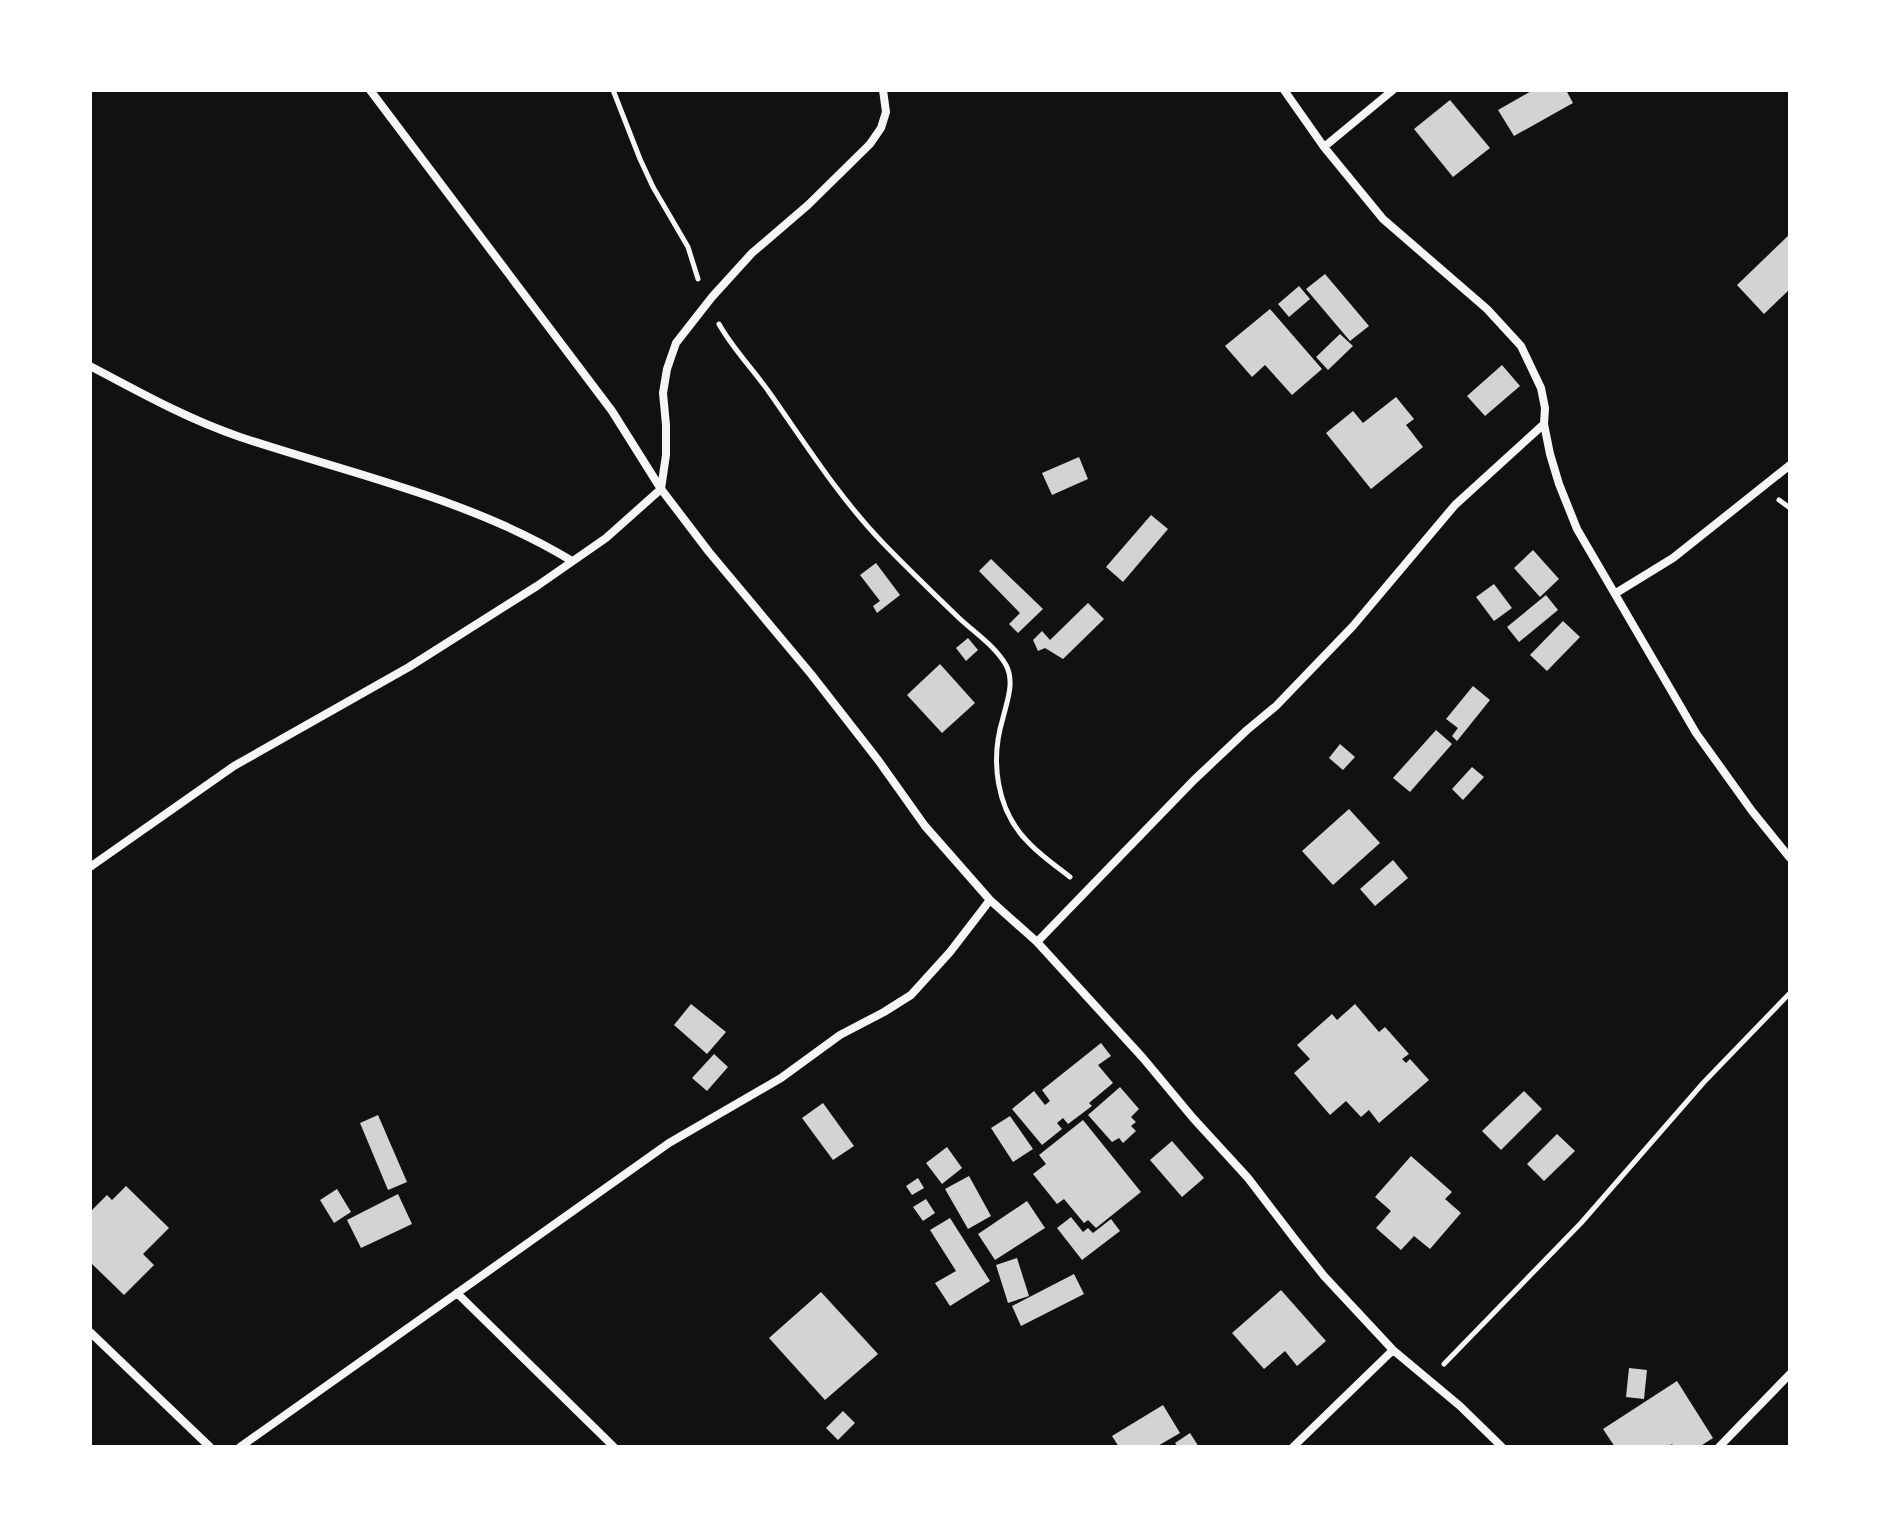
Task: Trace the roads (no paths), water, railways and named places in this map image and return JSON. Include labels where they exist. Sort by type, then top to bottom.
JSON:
[{"type":"street","points":[[370,90],[612,411],[661,489],[709,552],[821,686],[925,826],[990,900],[1037,942],[1143,1058],[1248,1178],[1324,1276],[1393,1350],[1460,1406],[1502,1447]]},
{"type":"street","points":[[90,867],[234,766],[409,667],[537,586],[606,538],[661,489],[666,455],[663,393],[676,343],[752,253],[808,205],[870,144],[881,128],[886,112],[883,90]]},
{"type":"street","points":[[1284,90],[1324,147],[1383,219],[1475,298],[1521,346],[1541,388],[1544,424],[1559,484],[1577,529],[1696,733],[1790,858]]},
{"type":"street","points":[[1324,147],[1393,90]]},
{"type":"street","points":[[90,366],[182,414],[238,436],[470,511],[543,544],[572,561]]},
{"type":"street","points":[[1037,942],[1194,780],[1276,706],[1353,626],[1455,505],[1544,424]]},
{"type":"street","points":[[1616,593],[1673,558],[1790,465]]},
{"type":"street","points":[[240,1447],[669,1143],[781,1078],[840,1035],[911,995],[950,952],[990,900]]},
{"type":"street","points":[[457,1293],[614,1447]]},
{"type":"street","points":[[90,1332],[210,1447]]},
{"type":"street","points":[[1293,1447],[1393,1350]]},
{"type":"street","points":[[1719,1447],[1790,1374]]}]
